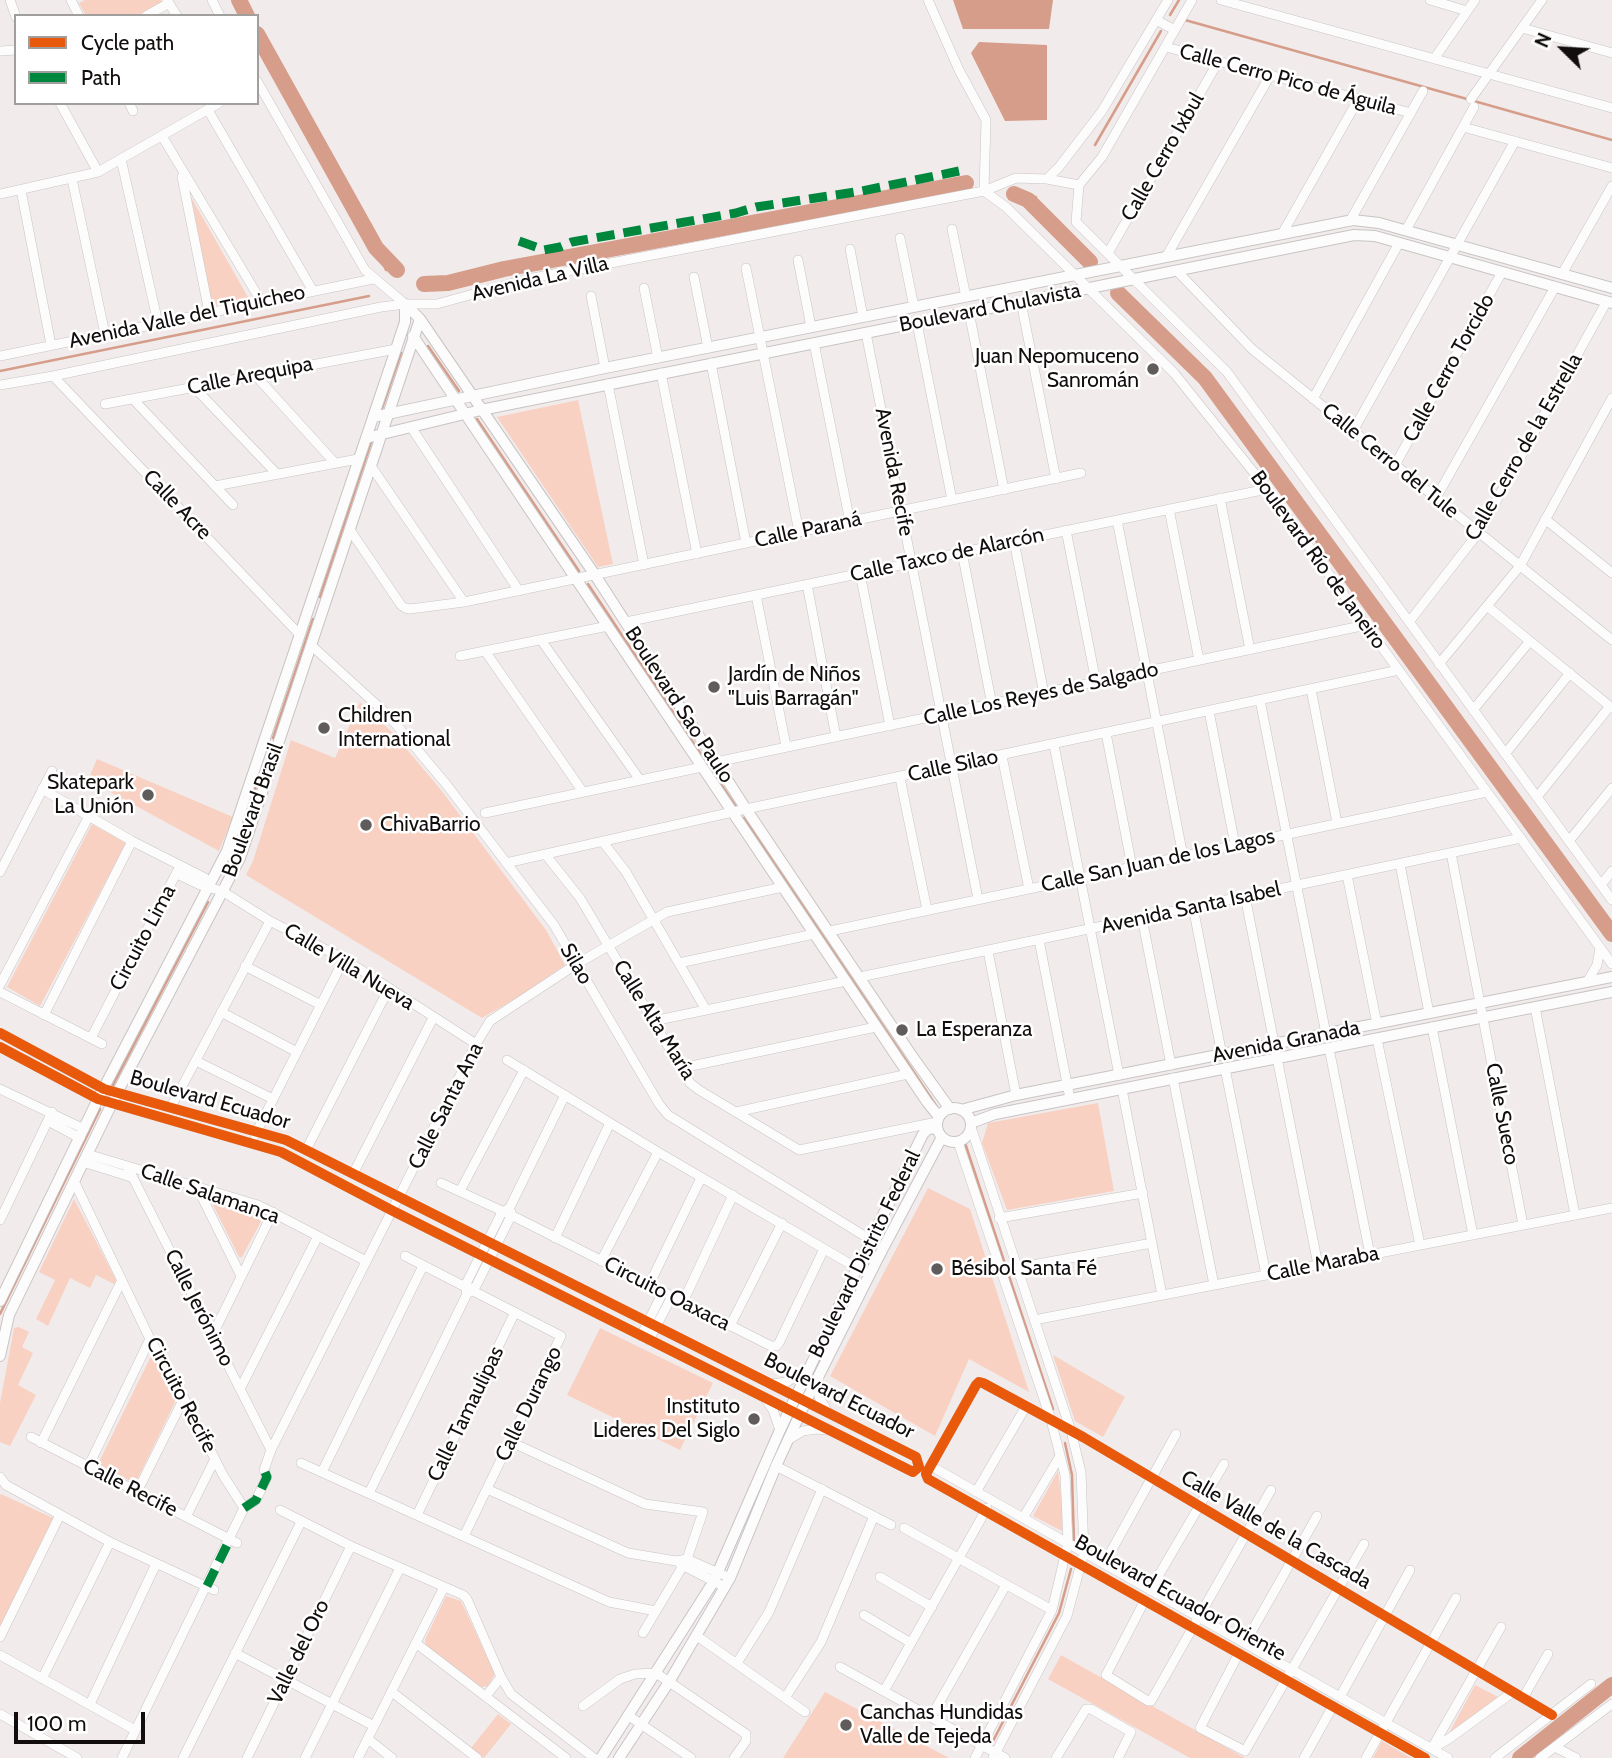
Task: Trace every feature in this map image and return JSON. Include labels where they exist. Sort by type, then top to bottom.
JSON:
[{"type":"main road","name":"Boulevard Chulavista","points":[[373,417],[605,368],[1350,220],[1365,220],[1406,230],[1612,288]]},
{"type":"main road","name":"Boulevard Chulavista","points":[[366,438],[481,410],[661,373],[1354,235],[1375,236],[1610,302]]},
{"type":"main road","name":"Boulevard Sao Paulo","points":[[405,304],[420,319],[595,575],[746,810],[912,1056],[956,1109]]},
{"type":"main road","name":"Boulevard Brasil","points":[[0,1301],[101,1094],[227,851],[405,322],[405,304]]},
{"type":"main road","name":"Boulevard Brasil","points":[[0,1356],[9,1315],[114,1098],[240,858],[420,319]]},
{"type":"main road","name":"Boulevard Sao Paulo","points":[[405,322],[908,1074],[939,1126]]},
{"type":"main road","points":[[311,604],[324,608]]},
{"type":"main road","name":"Avenida Granada","points":[[956,1109],[1612,977]]},
{"type":"main road","name":"Avenida Granada","points":[[971,1125],[995,1114],[1612,992]]},
{"type":"main road","points":[[956,1109],[971,1125],[967,1136],[958,1142],[947,1140],[939,1126],[956,1109]]},
{"type":"main road","name":"Boulevard Distrito Federal","points":[[601,1758],[716,1576],[795,1396],[923,1134],[928,1129],[939,1126]]},
{"type":"main road","name":"Boulevard Distrito Federal","points":[[620,1758],[687,1653],[727,1582],[806,1401],[879,1256],[939,1126]]},
{"type":"street","points":[[928,0],[959,69],[986,120],[984,191]]},
{"type":"street","points":[[1047,179],[1102,111],[1168,0]]},
{"type":"street","points":[[1079,185],[1102,157],[1192,0]]},
{"type":"street","points":[[1430,0],[1467,11]]},
{"type":"street","points":[[1434,59],[1475,0]]},
{"type":"street","points":[[1406,230],[1489,74],[1542,0]]},
{"type":"street","points":[[149,14],[168,1]]},
{"type":"street","points":[[1226,1],[1612,108]]},
{"type":"street","points":[[1156,20],[1175,30]]},
{"type":"street","points":[[1522,28],[1612,53]]},
{"type":"street","name":"Calle Cerro Pico de Águila","points":[[1166,47],[1411,113]]},
{"type":"street","name":"Calle Cerro Ixbul","points":[[1108,253],[1218,62]]},
{"type":"street","points":[[1166,257],[1271,74]]},
{"type":"street","points":[[259,84],[365,270],[405,304]]},
{"type":"street","points":[[1350,220],[1423,91]]},
{"type":"street","points":[[1283,234],[1359,98]]},
{"type":"street","points":[[61,105],[98,172]]},
{"type":"street","points":[[0,194],[98,172],[216,105]]},
{"type":"street","points":[[208,110],[313,291]]},
{"type":"street","points":[[1463,127],[1612,168]]},
{"type":"street","points":[[162,136],[261,302]]},
{"type":"street","points":[[1353,431],[1515,141]]},
{"type":"street","points":[[121,159],[158,323]]},
{"type":"street","points":[[181,168],[209,312]]},
{"type":"street","points":[[72,178],[106,334]]},
{"type":"street","name":"Avenida La Villa","points":[[0,385],[405,304],[437,304],[528,279],[984,191],[1016,178],[1047,179],[1079,185]]},
{"type":"street","name":"Boulevard Río de Janeiro","points":[[1079,185],[1076,222],[1227,372],[1612,900]]},
{"type":"street","points":[[1562,274],[1612,186]]},
{"type":"street","points":[[21,190],[51,345]]},
{"type":"street","name":"Boulevard Río de Janeiro","points":[[984,191],[1006,207],[1174,373],[1267,489],[1612,964]]},
{"type":"street","points":[[952,229],[966,297]]},
{"type":"street","points":[[900,238],[914,307]]},
{"type":"street","points":[[1313,399],[1399,243]]},
{"type":"street","points":[[849,249],[863,317]]},
{"type":"street","points":[[798,260],[811,327]]},
{"type":"street","points":[[746,268],[799,532]]},
{"type":"street","name":"Calle Cerro del Tule","points":[[1177,271],[1252,349],[1612,640]]},
{"type":"street","name":"Calle Cerro Torcido","points":[[1395,465],[1502,272]]},
{"type":"street","points":[[694,277],[708,348]]},
{"type":"street","name":"Avenida Valle del Tiquicheo","points":[[0,356],[373,279]]},
{"type":"street","points":[[1436,498],[1555,287]]},
{"type":"street","points":[[644,288],[658,358]]},
{"type":"street","points":[[591,296],[605,368]]},
{"type":"street","points":[[1021,302],[1056,479]]},
{"type":"street","name":"Calle Cerro de la Estrella","points":[[1409,622],[1479,533],[1610,302]]},
{"type":"street","points":[[969,312],[1004,489]]},
{"type":"street","points":[[917,323],[952,500]]},
{"type":"street","name":"Avenida Recife","points":[[866,333],[978,899]]},
{"type":"street","points":[[814,343],[850,522]]},
{"type":"street","name":"Calle Arequipa","points":[[105,404],[396,349]]},
{"type":"street","points":[[711,363],[746,543]]},
{"type":"street","points":[[661,373],[697,554]]},
{"type":"street","points":[[255,375],[335,463]]},
{"type":"street","name":"Calle Acre","points":[[53,376],[300,635]]},
{"type":"street","points":[[608,384],[644,565]]},
{"type":"street","points":[[194,387],[277,474]]},
{"type":"street","points":[[1440,664],[1520,566],[1612,398]]},
{"type":"street","name":"Calle Acre","points":[[133,399],[233,505]]},
{"type":"street","points":[[411,427],[519,591]]},
{"type":"street","points":[[215,486],[358,459]]},
{"type":"street","points":[[371,466],[464,602]]},
{"type":"street","name":"Calle Paraná","points":[[350,530],[405,608],[464,602],[1081,474]]},
{"type":"street","name":"Calle Taxco de Alarcón","points":[[626,622],[1267,489]]},
{"type":"street","points":[[1220,498],[1250,650]]},
{"type":"street","points":[[1169,509],[1199,660]]},
{"type":"street","points":[[1545,519],[1612,572]]},
{"type":"street","points":[[1116,520],[1183,856]]},
{"type":"street","points":[[1066,530],[1096,682]]},
{"type":"street","points":[[1014,541],[1044,694]]},
{"type":"street","points":[[962,552],[992,705]]},
{"type":"street","points":[[860,573],[890,726]]},
{"type":"street","points":[[807,584],[836,737]]},
{"type":"street","points":[[756,595],[786,746]]},
{"type":"street","points":[[1487,606],[1611,707],[1537,797]]},
{"type":"street","name":"Calle Los Reyes de Salgado","points":[[716,762],[1366,625]]},
{"type":"street","points":[[460,656],[608,626]]},
{"type":"street","points":[[541,640],[640,780]]},
{"type":"street","points":[[1473,710],[1530,641]]},
{"type":"street","name":"Silao","points":[[312,646],[388,716],[446,784],[554,925],[575,965],[668,1115],[871,1240]]},
{"type":"street","points":[[485,651],[583,792]]},
{"type":"street","name":"Calle Silao","points":[[506,863],[1399,670]]},
{"type":"street","points":[[1506,754],[1570,673]]},
{"type":"street","points":[[1311,690],[1337,824]]},
{"type":"street","points":[[1260,700],[1326,1034]]},
{"type":"street","points":[[1209,711],[1235,845]]},
{"type":"street","points":[[1106,733],[1132,867]]},
{"type":"street","points":[[1054,745],[1119,1075]]},
{"type":"street","points":[[1002,756],[1028,889]]},
{"type":"street","points":[[485,813],[702,767]]},
{"type":"street","points":[[0,872],[52,771]]},
{"type":"street","points":[[900,778],[926,910]]},
{"type":"street","points":[[1569,841],[1612,788]]},
{"type":"street","name":"Circuito Lima","points":[[43,789],[179,870],[91,1038]]},
{"type":"street","name":"Calle San Juan de los Lagos","points":[[830,931],[1487,792]]},
{"type":"street","points":[[0,985],[89,816]]},
{"type":"street","name":"Avenida Santa Isabel","points":[[860,977],[1521,838]]},
{"type":"street","points":[[44,1014],[132,842]]},
{"type":"street","points":[[603,842],[626,872],[706,1010]]},
{"type":"street","name":"Calle Sueco","points":[[1451,853],[1523,1225]]},
{"type":"street","name":"Calle Alta María","points":[[545,854],[580,898],[690,1083],[699,1090],[799,1150],[939,1126]]},
{"type":"street","points":[[1400,864],[1429,1013]]},
{"type":"street","name":"Calle Villa Nueva","points":[[179,870],[200,885],[222,891],[270,921],[344,959],[476,1044]]},
{"type":"street","points":[[1601,885],[1612,871]]},
{"type":"street","points":[[1347,875],[1377,1024]]},
{"type":"street","name":"Calle Santa Ana","points":[[244,1508],[256,1500],[267,1478],[264,1470],[271,1450],[490,1021],[575,965],[676,908],[783,887]]},
{"type":"street","points":[[1245,896],[1318,1265]]},
{"type":"street","points":[[1193,907],[1222,1055]]},
{"type":"street","points":[[1142,918],[1171,1065]]},
{"type":"street","points":[[171,1107],[270,921]]},
{"type":"street","points":[[679,963],[814,934]]},
{"type":"street","points":[[1039,940],[1070,1099]]},
{"type":"street","points":[[1587,982],[1597,965],[1600,948]]},
{"type":"street","points":[[988,951],[1016,1095]]},
{"type":"street","points":[[253,1144],[256,1132],[295,1052],[344,959]]},
{"type":"street","points":[[246,966],[319,1004]]},
{"type":"street","points":[[653,1021],[846,981]]},
{"type":"street","points":[[306,1150],[389,988]]},
{"type":"street","points":[[0,992],[102,1044]]},
{"type":"street","points":[[1535,1007],[1574,1215]]},
{"type":"street","points":[[221,1012],[295,1052]]},
{"type":"street","points":[[353,1174],[433,1018]]},
{"type":"street","points":[[682,1068],[876,1027]]},
{"type":"street","points":[[1432,1027],[1473,1235]]},
{"type":"street","name":"Boulevard Ecuador","points":[[0,1034],[101,1094]]},
{"type":"street","points":[[1377,1039],[1420,1245]]},
{"type":"street","name":"Boulevard Ecuador","points":[[0,1047],[101,1094],[281,1152],[913,1472],[919,1467],[916,1457],[286,1140],[171,1107],[114,1098]]},
{"type":"street","points":[[1329,1048],[1370,1255]]},
{"type":"street","points":[[507,1060],[701,1178],[857,1268]]},
{"type":"street","points":[[195,1061],[273,1099]]},
{"type":"street","points":[[1225,1068],[1266,1275]]},
{"type":"street","points":[[460,1191],[524,1070]]},
{"type":"street","points":[[736,1112],[908,1074]]},
{"type":"street","points":[[1173,1078],[1214,1285]]},
{"type":"street","points":[[1122,1089],[1162,1295]]},
{"type":"street","points":[[0,1101],[2,1090],[82,1133]]},
{"type":"street","points":[[369,1493],[565,1095]]},
{"type":"street","points":[[0,1220],[50,1117]]},
{"type":"street","points":[[555,1238],[610,1123]]},
{"type":"street","points":[[971,1125],[999,1218],[1071,1431],[1081,1472],[1084,1552],[1067,1616],[995,1755]]},
{"type":"street","points":[[958,1142],[1051,1420],[1065,1475],[1068,1543],[1052,1610],[975,1758]]},
{"type":"street","points":[[601,1261],[658,1152]]},
{"type":"street","name":"Calle Salamanca","points":[[85,1158],[127,1166],[196,1185],[273,1212],[366,1261]]},
{"type":"street","name":"Calle Salamanca","points":[[85,1158],[131,1177]]},
{"type":"street","name":"Calle Jerónimo","points":[[127,1166],[271,1450]]},
{"type":"street","points":[[649,1285],[701,1178]]},
{"type":"street","name":"Circuito Recife","points":[[74,1181],[150,1339],[244,1508]]},
{"type":"street","name":"Circuito Oaxaca","points":[[442,1183],[508,1211],[555,1238],[776,1346],[824,1249]]},
{"type":"street","points":[[196,1185],[242,1276]]},
{"type":"street","points":[[999,1218],[1143,1193]]},
{"type":"street","points":[[683,1302],[733,1195]]},
{"type":"street","name":"Calle Maraba","points":[[1034,1320],[1612,1208]]},
{"type":"street","points":[[213,1334],[273,1212]]},
{"type":"street","points":[[730,1325],[782,1223]]},
{"type":"street","points":[[240,1389],[318,1236]]},
{"type":"street","points":[[1016,1268],[1152,1242]]},
{"type":"street","points":[[866,1251],[879,1256]]},
{"type":"street","name":"Calle Durango","points":[[405,1256],[468,1291],[561,1336],[464,1536]]},
{"type":"street","points":[[322,1472],[423,1266]]},
{"type":"street","points":[[41,1443],[122,1280]]},
{"type":"street","points":[[645,1338],[668,1294]]},
{"type":"street","name":"Calle Tamaulipas","points":[[417,1515],[516,1312]]},
{"type":"street","points":[[88,1467],[150,1339]]},
{"type":"street","points":[[771,1384],[787,1382],[810,1367]]},
{"type":"street","points":[[819,1376],[819,1397],[829,1413]]},
{"type":"street","name":"Calle Valle de la Cascada","points":[[931,1466],[979,1382],[1071,1431],[1552,1714]]},
{"type":"street","points":[[762,1396],[773,1410],[780,1430]]},
{"type":"street","points":[[137,1492],[184,1398]]},
{"type":"street","points":[[976,1492],[1025,1408]]},
{"type":"street","points":[[789,1440],[810,1430],[832,1432]]},
{"type":"street","points":[[1104,1564],[1176,1434]]},
{"type":"street","name":"Calle Recife","points":[[31,1437],[234,1541]]},
{"type":"street","points":[[511,1442],[645,1504],[703,1512],[682,1562],[643,1633]]},
{"type":"street","points":[[1023,1518],[1060,1456]]},
{"type":"street","points":[[186,1517],[215,1459]]},
{"type":"street","points":[[301,1462],[609,1602],[656,1611]]},
{"type":"street","points":[[1150,1590],[1224,1464]]},
{"type":"street","points":[[776,1466],[891,1525]]},
{"type":"street","name":"Boulevard Ecuador Oriente","points":[[1425,1758],[928,1479],[926,1474],[931,1466],[1448,1758]]},
{"type":"street","points":[[2,1482],[110,1542],[210,1588]]},
{"type":"street","points":[[488,1489],[628,1553],[682,1562],[727,1582]]},
{"type":"street","points":[[737,1663],[769,1612],[822,1489]]},
{"type":"street","points":[[1145,1600],[1107,1672],[1108,1678],[1151,1701],[1271,1490]]},
{"type":"street","points":[[884,1691],[992,1500]]},
{"type":"street","points":[[122,1758],[234,1541],[244,1508]]},
{"type":"street","points":[[280,1510],[467,1599],[501,1677],[512,1694],[594,1758]]},
{"type":"street","points":[[0,1637],[60,1515]]},
{"type":"street","points":[[785,1698],[821,1642],[874,1516]]},
{"type":"street","points":[[1245,1643],[1317,1516]]},
{"type":"street","points":[[183,1758],[301,1522]]},
{"type":"street","points":[[904,1528],[1052,1610]]},
{"type":"street","points":[[42,1679],[110,1542]]},
{"type":"street","points":[[1239,1653],[1200,1728],[1245,1751],[1364,1544]]},
{"type":"street","name":"Valle del Oro","points":[[247,1758],[351,1546]]},
{"type":"street","points":[[90,1704],[156,1564]]},
{"type":"street","points":[[305,1758],[400,1568]]},
{"type":"street","points":[[1340,1697],[1410,1570]]},
{"type":"street","points":[[880,1577],[932,1607]]},
{"type":"street","points":[[931,1717],[1006,1585]]},
{"type":"street","points":[[359,1758],[444,1587]]},
{"type":"street","points":[[1366,1758],[1456,1598]]},
{"type":"street","points":[[864,1615],[911,1643]]},
{"type":"street","points":[[1432,1748],[1501,1627]]},
{"type":"street","points":[[697,1636],[805,1712]]},
{"type":"street","points":[[417,1644],[566,1758]]},
{"type":"street","points":[[674,1645],[687,1653]]},
{"type":"street","points":[[235,1653],[374,1726]]},
{"type":"street","points":[[1523,1698],[1548,1654]]},
{"type":"street","points":[[0,1655],[135,1730]]},
{"type":"street","points":[[840,1667],[982,1745],[995,1755],[1005,1758]]},
{"type":"street","points":[[583,1706],[620,1679],[635,1674],[656,1673],[747,1734],[747,1741],[734,1758]]},
{"type":"street","points":[[486,1696],[501,1677]]},
{"type":"street","points":[[1495,1758],[1591,1684]]},
{"type":"street","points":[[392,1692],[477,1758]]},
{"type":"street","points":[[1432,1748],[1513,1692]]},
{"type":"street","points":[[1540,1758],[1612,1704]]},
{"type":"street","points":[[1304,1758],[1333,1706]]},
{"type":"street","points":[[1056,1758],[1086,1709],[1091,1709],[1131,1732],[1118,1758]]},
{"type":"street","points":[[0,1714],[77,1758]]},
{"type":"street","points":[[629,1716],[691,1758]]},
{"type":"street","points":[[368,1739],[392,1758]]},
{"type":"street","points":[[1555,1747],[1576,1758]]},
{"type":"shaded area","points":[[85,0],[162,2],[141,14],[85,14],[79,3]]},
{"type":"shaded area","points":[[953,0],[1053,0],[1049,29],[963,29]]},
{"type":"shaded area","points":[[979,42],[1047,45],[1047,120],[1005,121],[971,53]]},
{"type":"shaded area","points":[[191,197],[249,299],[212,306]]},
{"type":"shaded area","points":[[578,400],[613,564],[598,567],[497,417]]},
{"type":"shaded area","name":"ChivaBarrio","points":[[360,702],[394,734],[441,790],[546,930],[565,965],[482,1018],[246,875],[253,861],[291,740],[335,758]]},
{"type":"shaded area","name":"Skatepark La Unión","points":[[97,759],[233,817],[219,851],[88,780]]},
{"type":"shaded area","points":[[92,824],[126,843],[40,1006],[7,987]]},
{"type":"shaded area","points":[[1098,1103],[1114,1191],[1007,1210],[982,1143],[988,1123]]},
{"type":"shaded area","name":"Bésibol Santa Fé","points":[[928,1188],[970,1209],[1029,1392],[969,1359],[935,1436],[830,1376]]},
{"type":"shaded area","points":[[214,1196],[265,1214],[242,1257],[239,1257],[210,1199]]},
{"type":"shaded area","points":[[74,1199],[116,1280],[114,1284],[96,1275],[90,1288],[70,1278],[48,1326],[36,1319],[55,1280],[39,1272]]},
{"type":"shaded area","points":[[19,1327],[29,1332],[22,1347],[33,1353],[18,1385],[36,1395],[10,1446],[0,1442],[0,1403],[14,1328]]},
{"type":"shaded area","points":[[600,1328],[713,1383],[680,1450],[567,1395]]},
{"type":"shaded area","points":[[152,1354],[176,1400],[137,1480],[132,1482],[98,1464]]},
{"type":"shaded area","points":[[1053,1355],[1125,1397],[1103,1437],[1075,1421]]},
{"type":"shaded area","points":[[1058,1471],[1062,1504],[1062,1531],[1033,1516]]},
{"type":"shaded area","points":[[0,1495],[53,1518],[0,1627]]},
{"type":"shaded area","points":[[446,1596],[461,1601],[495,1674],[488,1686],[481,1687],[426,1646],[425,1640]]},
{"type":"shaded area","points":[[1061,1655],[1245,1758],[1190,1758],[1048,1679]]},
{"type":"shaded area","points":[[1475,1685],[1500,1698],[1448,1735]]},
{"type":"shaded area","name":"Canchas Hundidas Valle de Tejeda","points":[[825,1692],[949,1758],[783,1758]]},
{"type":"shaded area","points":[[498,1714],[511,1724],[484,1758],[471,1748]]},
{"type":"shaded area","points":[[1382,1741],[1411,1758],[1373,1758]]},
{"type":"waterway","points":[[239,0],[246,14]]},
{"type":"waterway","points":[[1170,15],[1179,0]]},
{"type":"waterway","points":[[1185,20],[1467,99]]},
{"type":"waterway","points":[[1095,145],[1161,31]]},
{"type":"waterway","points":[[259,38],[376,248],[397,270]]},
{"type":"waterway","points":[[1474,101],[1612,140]]},
{"type":"waterway","points":[[424,284],[448,283],[504,269],[966,183]]},
{"type":"waterway","points":[[1014,194],[1028,200],[1090,262]]},
{"type":"waterway","points":[[1028,200],[1036,197]]},
{"type":"waterway","points":[[376,248],[386,270]]},
{"type":"waterway","points":[[1118,293],[1205,378],[1612,934]]},
{"type":"waterway","points":[[0,371],[369,296]]},
{"type":"waterway","points":[[428,346],[459,391]]},
{"type":"waterway","points":[[381,411],[401,353]]},
{"type":"waterway","points":[[477,419],[579,571]]},
{"type":"waterway","points":[[320,597],[371,442]]},
{"type":"waterway","points":[[588,584],[736,807]]},
{"type":"waterway","points":[[273,738],[313,619]]},
{"type":"waterway","points":[[228,864],[264,762]]},
{"type":"waterway","points":[[744,818],[937,1107]]},
{"type":"waterway","points":[[113,1085],[208,902]]},
{"type":"waterway","points":[[0,1314],[100,1109]]},
{"type":"waterway","points":[[965,1143],[1053,1409]]},
{"type":"waterway","points":[[1065,1443],[1072,1475],[1074,1542]]},
{"type":"waterway","points":[[992,1743],[1059,1613],[1071,1569]]},
{"type":"waterway","points":[[1520,1758],[1612,1685]]},
{"type":"marked path","points":[[519,241],[544,250],[572,242],[736,213],[756,207],[862,191],[959,171]]},
{"type":"marked path","points":[[244,1508],[256,1500],[267,1477],[264,1470]]},
{"type":"marked path","points":[[207,1586],[230,1539]]},
{"type":"cycle path","points":[[0,1033],[104,1089],[286,1140],[916,1457],[919,1467],[913,1472],[281,1152],[98,1099],[0,1047]]},
{"type":"cycle path","points":[[1425,1758],[928,1479],[926,1474],[976,1385],[983,1383],[1083,1437],[1552,1715]]},
{"type":"place","name":"Juan Nepomuceno Sanromán","points":[[1153,369]]},
{"type":"place","name":"Jardín de Niños \"Luis Barragán\"","points":[[714,687]]},
{"type":"place","name":"Children International","points":[[324,728]]},
{"type":"place","name":"Skatepark La Unión","points":[[148,795]]},
{"type":"place","name":"ChivaBarrio","points":[[366,825]]},
{"type":"place","name":"La Esperanza","points":[[902,1030]]},
{"type":"place","name":"Bésibol Santa Fé","points":[[937,1269]]},
{"type":"place","name":"Instituto Lideres Del Siglo","points":[[754,1419]]},
{"type":"place","name":"Canchas Hundidas Valle de Tejeda","points":[[846,1725]]}]
